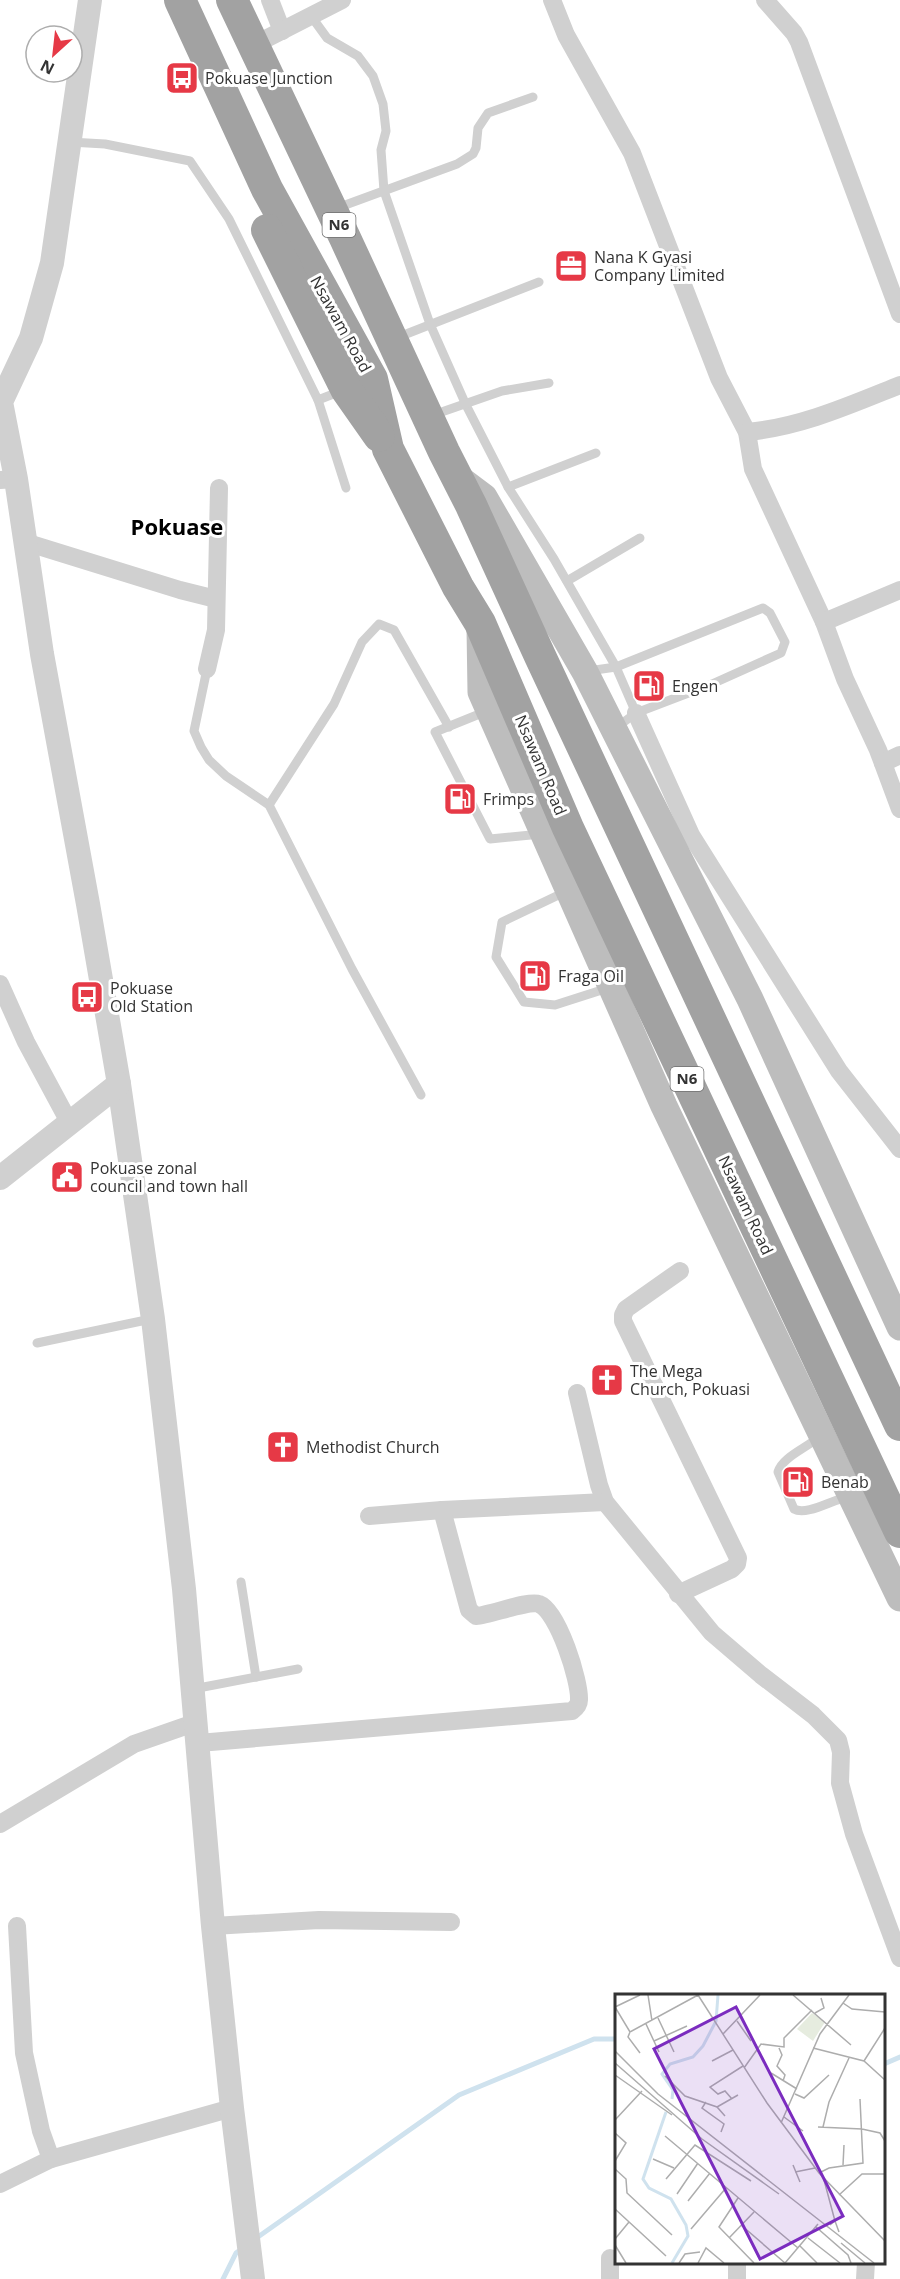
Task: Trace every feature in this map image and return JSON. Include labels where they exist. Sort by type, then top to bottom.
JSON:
[{"type":"highway","points":[[158,0],[219,131],[332,395],[388,449]]},
{"type":"highway","name":"Nsawam Road","points":[[180,0],[267,189],[372,379],[388,449],[458,587],[480,623],[568,828],[900,1532]]},
{"type":"highway","name":"N6","points":[[232,0],[458,477],[900,1425]]},
{"type":"main road","points":[[458,477],[484,497],[585,672],[750,999],[900,1327]]},
{"type":"main road","points":[[480,623],[481,693],[664,1106],[900,1598]]},
{"type":"main road","points":[[576,730],[640,783]]},
{"type":"street","points":[[90,0],[52,263],[30,338],[1,400],[8,480],[25,542],[42,654],[88,904],[119,1084],[153,1319],[184,1589],[213,1926],[232,2108],[253,2268]]},
{"type":"street","points":[[270,0],[282,31]]},
{"type":"street","points":[[252,45],[342,0]]},
{"type":"street","points":[[552,0],[566,35],[633,153],[719,378],[747,432],[753,469],[824,622],[845,679],[883,763],[900,809]]},
{"type":"street","points":[[765,0],[787,24],[799,42],[900,314]]},
{"type":"street","points":[[747,432],[794,424],[900,386]]},
{"type":"street","points":[[207,669],[216,630],[219,488]]},
{"type":"street","points":[[25,542],[216,599]]},
{"type":"street","points":[[824,622],[900,590]]},
{"type":"street","points":[[636,713],[691,835],[839,1071],[900,1149]]},
{"type":"street","points":[[883,763],[900,755]]},
{"type":"street","points":[[0,984],[26,1042],[69,1122]]},
{"type":"street","points":[[0,1178],[119,1084]]},
{"type":"street","points":[[678,1594],[732,1569],[738,1558],[623,1321],[626,1309],[680,1271]]},
{"type":"street","points":[[577,1393],[605,1502],[712,1633],[813,1715],[838,1740],[841,1752],[840,1783],[854,1834],[900,1958]]},
{"type":"street","points":[[369,1516],[605,1502]]},
{"type":"street","points":[[0,1824],[134,1744],[198,1732],[561,1712],[576,1708],[579,1700],[574,1672],[558,1625],[542,1606],[532,1604],[476,1616],[469,1610],[442,1510]]},
{"type":"street","points":[[213,1926],[319,1920],[451,1922]]},
{"type":"street","points":[[17,1926],[24,2053],[41,2131],[51,2159]]},
{"type":"street","points":[[0,2184],[51,2159],[232,2108]]},
{"type":"street","points":[[610,2258],[610,2279]]},
{"type":"street","points":[[865,2279],[866,2264]]},
{"type":"lane","points":[[311,16],[327,38],[358,57],[373,76],[384,104],[386,131],[381,150],[384,191],[430,324],[465,405],[508,488],[567,581],[616,667],[636,713]]},
{"type":"lane","points":[[332,210],[457,164],[473,154],[476,148],[478,128],[488,113],[533,97]]},
{"type":"lane","points":[[68,142],[105,144],[190,161],[229,219],[332,395],[346,488]]},
{"type":"lane","points":[[392,340],[539,282]]},
{"type":"lane","points":[[428,417],[502,391],[549,383]]},
{"type":"lane","points":[[508,488],[596,453]]},
{"type":"lane","points":[[567,581],[640,538]]},
{"type":"lane","points":[[585,672],[616,667],[763,608],[770,613],[785,642],[781,652],[712,684],[636,713],[614,730]]},
{"type":"lane","points":[[269,805],[334,704],[362,642],[379,624],[394,630],[449,727]]},
{"type":"lane","points":[[207,669],[194,731],[201,747],[209,760],[226,776],[269,805],[341,948],[421,1095]]},
{"type":"lane","points":[[489,710],[435,732],[490,839],[544,834]]},
{"type":"lane","points":[[569,890],[502,922],[496,957],[524,1002],[555,1005],[611,987]]},
{"type":"lane","points":[[37,1343],[153,1319]]},
{"type":"lane","points":[[822,1435],[780,1465],[778,1472],[794,1509],[805,1512],[833,1499],[851,1496]]},
{"type":"lane","points":[[241,1582],[256,1677]]},
{"type":"lane","points":[[193,1689],[298,1669]]},
{"type":"waterway","points":[[255,2239],[459,2095],[594,2039],[615,2039]]},
{"type":"waterway","points":[[885,2064],[900,2057]]},
{"type":"waterway","points":[[223,2279],[236,2253],[243,2248]]},
{"type":"place","name":"Pokuase Junction","points":[[182,78]]},
{"type":"place","name":"Nana K Gyasi Company Limited","points":[[571,266]]},
{"type":"place","name":"Engen","points":[[649,686]]},
{"type":"place","name":"Frimps","points":[[460,799]]},
{"type":"place","name":"Fraga Oil","points":[[535,976]]},
{"type":"place","name":"Pokuase Old Station","points":[[87,997]]},
{"type":"place","name":"Pokuase zonal council and town hall","points":[[67,1177]]},
{"type":"place","name":"The Mega Church, Pokuasi","points":[[607,1380]]},
{"type":"place","name":"Methodist Church","points":[[283,1447]]},
{"type":"place","name":"Benab","points":[[798,1482]]},
{"type":"district","name":"Pokuase","points":[[177,527]]}]
